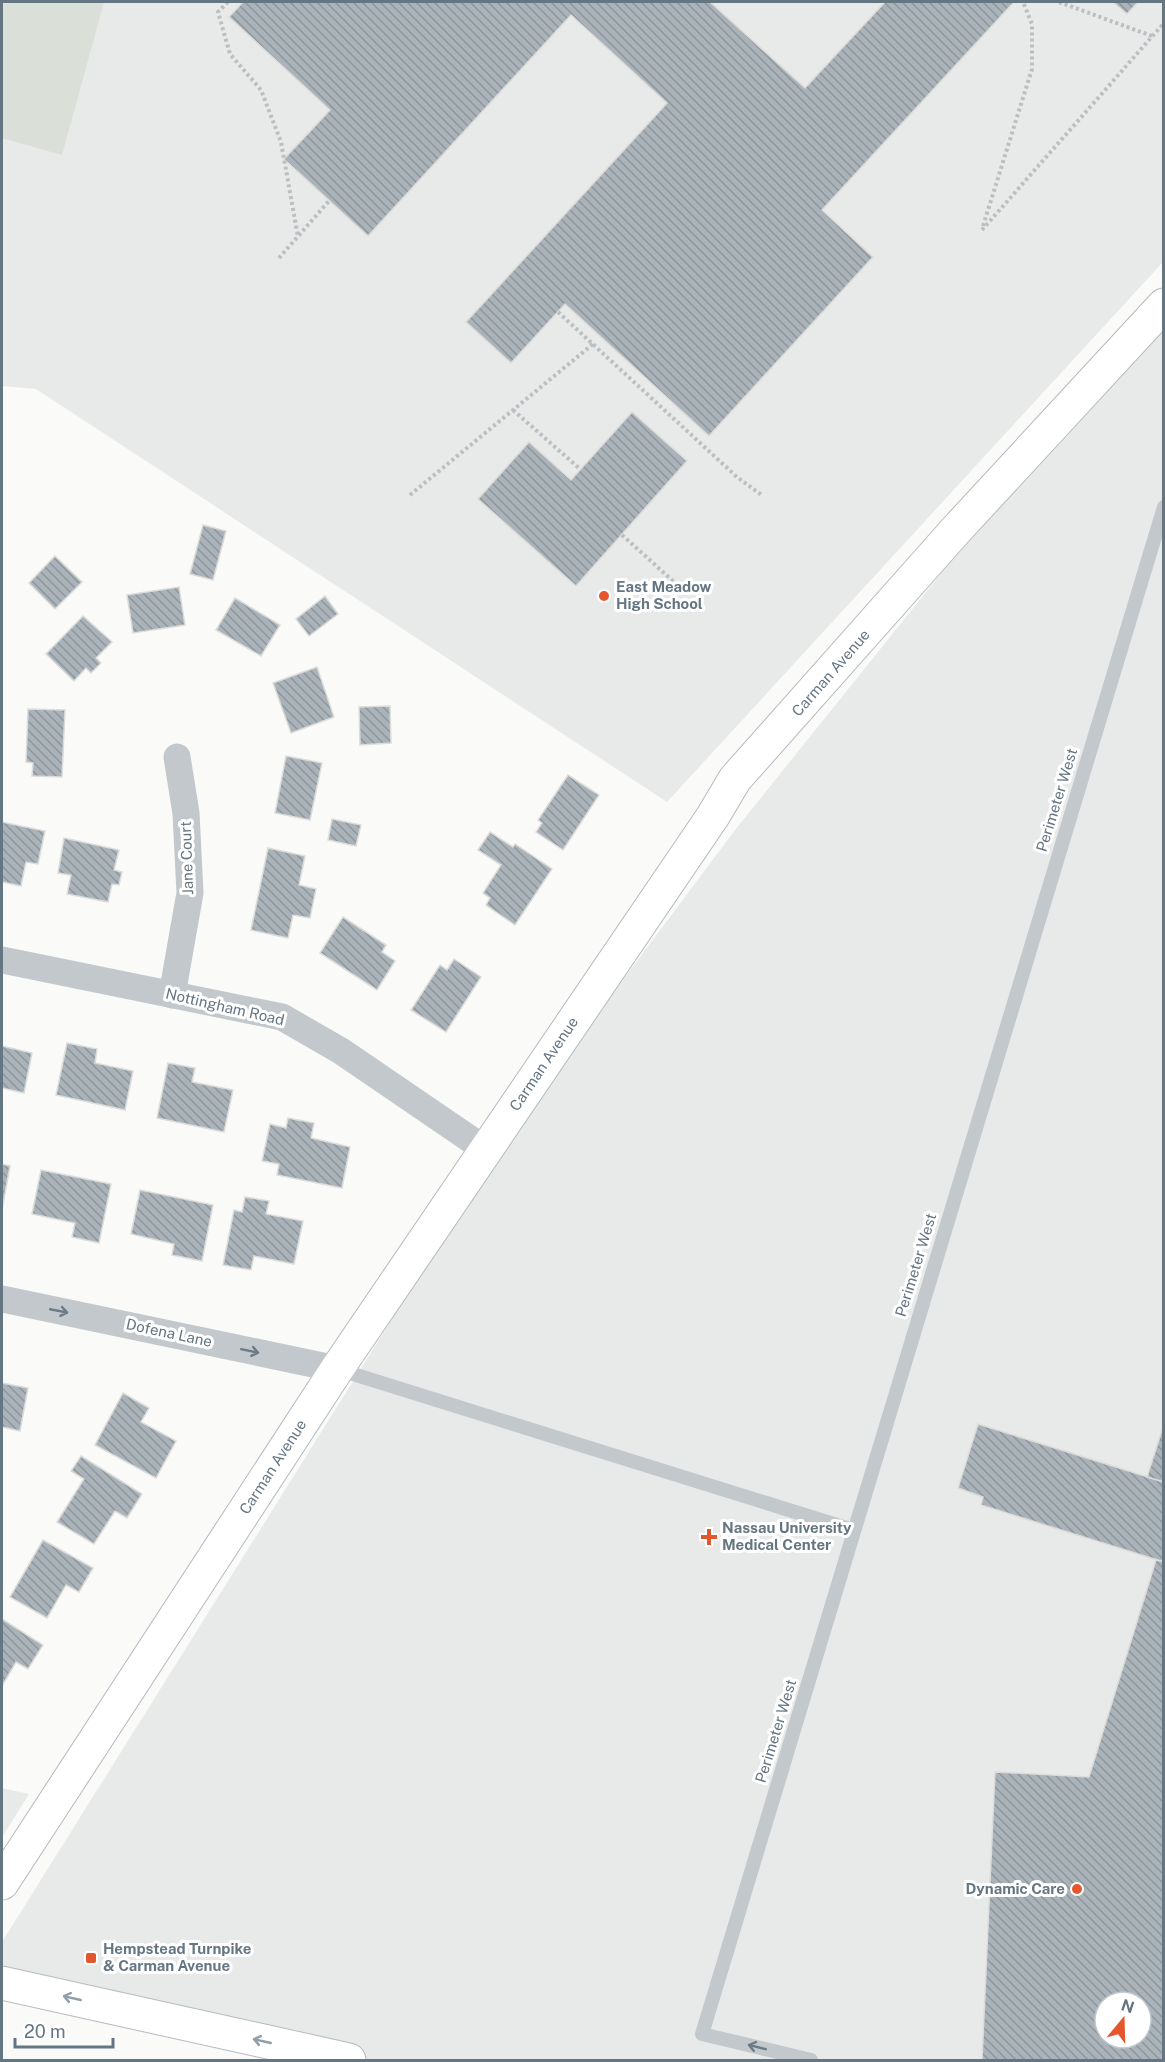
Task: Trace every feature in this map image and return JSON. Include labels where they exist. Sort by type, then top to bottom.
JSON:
[{"type":"main road","name":"Carman Avenue","points":[[2,1882],[337,1369],[713,816],[735,780],[956,530],[1164,305]]},
{"type":"main road","points":[[2,1983],[350,2061]]},
{"type":"street","name":"Jane Court","points":[[172,995],[190,893],[186,813],[177,757]]},
{"type":"street","name":"Nottingham Road","points":[[2,960],[282,1017],[341,1051],[486,1150]]},
{"type":"street","name":"Dofena Lane","points":[[2,1299],[337,1369]]},
{"type":"lane","name":"Perimeter West","points":[[811,2061],[702,2034],[1164,507]]},
{"type":"lane","points":[[337,1369],[853,1530]]},
{"type":"path","points":[[228,2],[218,12],[230,54],[261,90],[281,141],[298,237]]},
{"type":"path","points":[[1023,2],[1032,24],[1032,69],[982,230],[1164,23]]},
{"type":"path","points":[[1059,2],[1152,36]]},
{"type":"path","points":[[279,258],[329,201]]},
{"type":"path","points":[[558,312],[737,477],[763,496]]},
{"type":"path","points":[[410,495],[593,344]]},
{"type":"path","points":[[513,410],[580,469]]},
{"type":"path","points":[[622,535],[683,590]]},
{"type":"shaded area","name":"East Meadow High School","points":[[2,2],[1163,2],[1163,262],[667,802],[36,389],[2,386]]},
{"type":"shaded area","points":[[2,2],[104,2],[62,155],[2,138]]},
{"type":"shaded area","name":"Nassau University Medical Center","points":[[1163,297],[1163,2060],[282,2060],[2,1972],[2,1942],[509,1132],[735,830]]},
{"type":"shaded area","points":[[2,1788],[29,1794],[2,1837]]},
{"type":"building","points":[[243,2],[710,2],[805,88],[885,2],[1014,2],[822,210],[873,257],[709,436],[565,304],[511,363],[466,322],[667,103],[571,15],[368,236],[284,159],[330,110],[229,17]]},
{"type":"building","points":[[1113,2],[1138,2],[1127,14]]},
{"type":"building","points":[[632,412],[687,461],[576,586],[478,499],[529,442],[571,480]]},
{"type":"building","points":[[203,525],[226,531],[213,580],[190,574]]},
{"type":"building","points":[[55,556],[82,582],[55,609],[29,583]]},
{"type":"building","points":[[179,587],[185,625],[133,633],[127,595]]},
{"type":"building","points":[[325,596],[338,614],[309,636],[296,619]]},
{"type":"building","points":[[235,598],[280,625],[261,656],[216,630]]},
{"type":"building","points":[[83,616],[112,642],[96,658],[101,663],[91,673],[86,668],[74,681],[46,654]]},
{"type":"building","points":[[317,667],[334,717],[291,733],[273,683]]},
{"type":"building","points":[[390,706],[391,743],[360,745],[359,707]]},
{"type":"building","points":[[28,709],[65,710],[62,777],[32,776],[33,763],[26,762]]},
{"type":"building","points":[[286,756],[322,763],[310,820],[275,813]]},
{"type":"building","points":[[568,775],[599,795],[563,850],[536,832],[542,823],[538,820]]},
{"type":"building","points":[[332,819],[361,825],[356,846],[328,840]]},
{"type":"building","points":[[2,822],[45,831],[38,864],[26,862],[21,886],[2,882]]},
{"type":"building","points":[[490,832],[513,847],[515,844],[552,869],[515,925],[486,905],[490,898],[483,893],[501,865],[478,850]]},
{"type":"building","points":[[64,838],[119,850],[114,870],[122,872],[119,885],[112,884],[108,902],[67,894],[71,875],[58,873]]},
{"type":"building","points":[[268,848],[305,856],[299,885],[316,889],[310,918],[293,915],[288,938],[251,930]]},
{"type":"building","points":[[343,917],[386,945],[382,952],[395,961],[377,990],[320,953]]},
{"type":"building","points":[[454,959],[481,977],[446,1032],[411,1010],[440,965],[447,970]]},
{"type":"building","points":[[67,1043],[97,1049],[95,1063],[133,1071],[125,1110],[56,1095]]},
{"type":"building","points":[[2,1046],[32,1053],[24,1093],[2,1088]]},
{"type":"building","points":[[168,1063],[195,1068],[192,1082],[233,1090],[224,1132],[157,1118]]},
{"type":"building","points":[[288,1118],[314,1123],[311,1138],[350,1147],[342,1188],[277,1175],[279,1164],[262,1161],[270,1124],[286,1128]]},
{"type":"building","points":[[2,1164],[10,1166],[2,1210]]},
{"type":"building","points":[[41,1170],[111,1184],[99,1243],[72,1237],[75,1223],[32,1214]]},
{"type":"building","points":[[140,1190],[213,1205],[202,1261],[172,1255],[174,1244],[131,1234]]},
{"type":"building","points":[[245,1197],[269,1201],[266,1214],[303,1221],[294,1264],[254,1256],[251,1270],[223,1265],[234,1210],[242,1212]]},
{"type":"building","points":[[2,1383],[28,1388],[20,1431],[2,1427]]},
{"type":"building","points":[[123,1393],[149,1408],[141,1422],[176,1441],[156,1478],[95,1445]]},
{"type":"building","points":[[978,1424],[1164,1482],[1164,1562],[981,1505],[983,1497],[958,1488]]},
{"type":"building","points":[[1164,1424],[1164,1482],[1147,1477]]},
{"type":"building","points":[[81,1456],[142,1494],[127,1518],[115,1511],[94,1544],[57,1522],[84,1479],[71,1471]]},
{"type":"building","points":[[43,1540],[93,1568],[79,1592],[66,1585],[47,1618],[10,1597]]},
{"type":"building","name":"Dynamic Care","points":[[1156,1560],[1164,1562],[1164,2060],[982,2060],[995,1772],[1089,1777]]},
{"type":"building","points":[[2,1619],[43,1645],[28,1669],[16,1662],[2,1686]]},
{"type":"place","name":"East Meadow High School","points":[[604,596]]},
{"type":"place","name":"Nassau University Medical Center","points":[[709,1537]]},
{"type":"place","name":"Dynamic Care","points":[[1077,1889]]},
{"type":"place","name":"Hempstead Turnpike & Carman Avenue","points":[[91,1958]]}]
